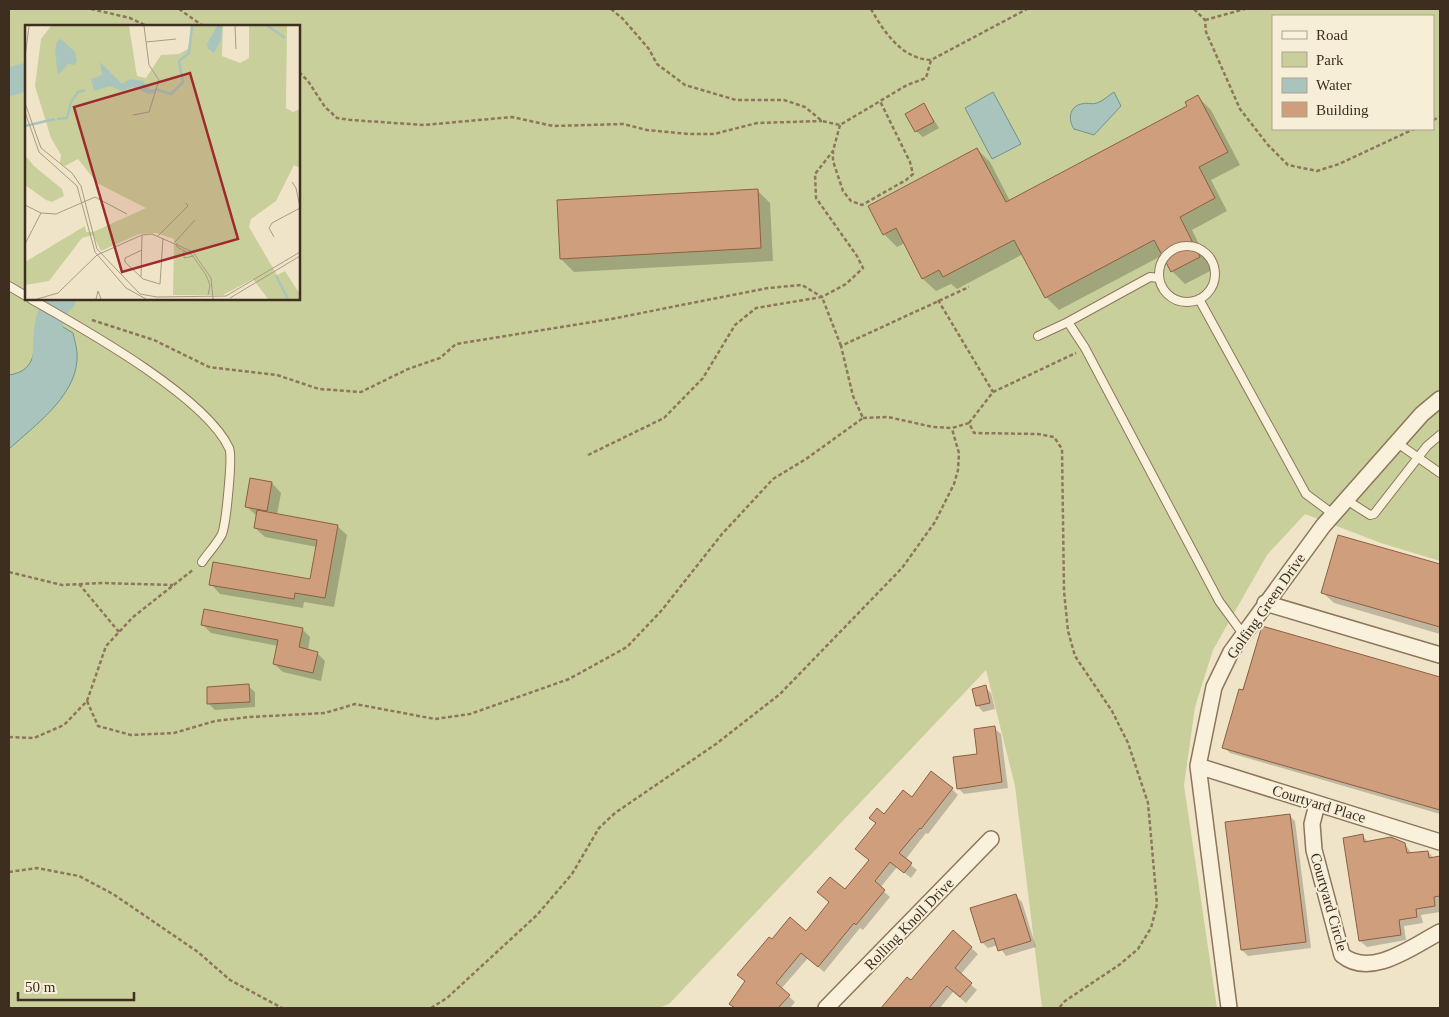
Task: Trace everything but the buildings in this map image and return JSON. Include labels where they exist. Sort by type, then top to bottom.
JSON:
[{"type":"street","name":"Golfing Green Drive","points":[[1229,1008],[1198,766],[1214,687],[1230,652],[1264,603],[1333,514],[1422,414],[1440,399]]},
{"type":"street","points":[[1264,603],[1440,655]]},
{"type":"street","name":"Courtyard Place","points":[[1198,766],[1440,842]]},
{"type":"street","name":"Courtyard Circle","points":[[1317,804],[1312,824],[1314,850],[1342,955],[1349,961],[1373,964],[1440,932]]},
{"type":"street","name":"Rolling Knoll Drive","points":[[826,1008],[991,839]]},
{"type":"lane","points":[[1194,247],[1203,251],[1214,266],[1212,285],[1199,299],[1182,301],[1174,298],[1162,286],[1159,278],[1162,261],[1176,248],[1194,247]]},
{"type":"lane","points":[[1038,336],[1068,322],[1150,277],[1159,278]]},
{"type":"lane","points":[[9,286],[25,295]]},
{"type":"lane","points":[[1199,299],[1306,494],[1333,514]]},
{"type":"lane","points":[[33,300],[169,386],[215,426],[230,449],[228,492],[222,533],[202,562]]},
{"type":"lane","points":[[1068,322],[1084,348],[1219,601],[1243,634]]},
{"type":"lane","points":[[1345,500],[1370,515],[1374,514],[1417,458],[1440,435]]},
{"type":"lane","points":[[1396,442],[1440,473]]},
{"type":"path","points":[[91,9],[130,18],[145,25]]},
{"type":"path","points":[[179,9],[202,25]]},
{"type":"path","points":[[611,9],[624,19],[649,49],[657,64],[685,86],[736,100],[784,100],[805,107],[822,121]]},
{"type":"path","points":[[871,9],[885,34],[917,60],[932,60],[1028,9]]},
{"type":"path","points":[[1194,9],[1205,20],[1206,32],[1240,110],[1268,145],[1288,166],[1317,171],[1339,164],[1412,130]]},
{"type":"path","points":[[1205,20],[1245,9]]},
{"type":"path","points":[[300,73],[326,107],[337,118],[424,125],[512,117],[552,126],[623,124],[647,130],[688,134],[714,134],[757,123],[822,121],[840,125],[907,85],[926,78],[932,60]]},
{"type":"path","points":[[840,125],[833,151],[833,161],[843,191],[852,202],[862,205],[912,174],[910,162],[880,102]]},
{"type":"path","points":[[588,455],[664,418],[703,378],[735,325],[756,308],[822,297],[846,284],[863,268],[816,198],[815,174],[833,151]]},
{"type":"path","points":[[66,320],[79,317],[125,330],[154,340],[209,368],[277,375],[318,389],[361,392],[408,369],[440,358],[456,344],[611,319],[768,288],[802,285],[822,297],[841,346],[853,396],[863,418]]},
{"type":"path","points":[[841,346],[969,287]]},
{"type":"path","points":[[938,300],[993,392]]},
{"type":"path","points":[[87,701],[98,726],[130,735],[174,734],[215,721],[325,713],[355,704],[435,719],[470,714],[569,679],[627,647],[662,610],[722,534],[773,479],[863,418],[888,417],[933,427],[952,428],[969,423],[993,392],[1084,348]]},
{"type":"path","points":[[969,423],[974,432],[1038,434],[1054,437],[1062,449],[1064,591],[1068,631],[1075,656],[1112,711],[1128,743],[1148,803],[1157,904],[1151,928],[1138,949],[1119,965],[1065,1001],[1059,1008]]},
{"type":"path","points":[[430,1008],[447,998],[537,915],[572,874],[599,828],[615,813],[716,744],[780,694],[902,568],[935,522],[954,484],[958,470],[959,453],[952,428]]},
{"type":"path","points":[[9,736],[34,738],[64,725],[87,701],[106,646],[133,617],[202,562]]},
{"type":"path","points":[[9,572],[62,585],[174,585]]},
{"type":"path","points":[[79,584],[119,632]]},
{"type":"path","points":[[9,872],[37,868],[79,876],[113,894],[198,952],[230,980],[282,1008]]},
{"type":"green space","points":[[9,9],[1440,9],[1440,561],[1381,543],[1305,514],[1267,555],[1213,650],[1195,707],[1184,785],[1217,1008],[1042,1008],[1015,786],[986,670],[669,1004],[659,1008],[9,1008]]},
{"type":"water","points":[[993,92],[1021,144],[992,159],[965,108]]},
{"type":"water","points":[[1114,92],[1121,106],[1094,135],[1074,129],[1070,118],[1074,108],[1083,103],[1097,103]]},
{"type":"water","points":[[45,316],[73,333],[77,354],[75,374],[52,410],[9,449],[9,375],[25,369],[30,363],[33,357],[37,323]]},
{"type":"waterway","points":[[9,82],[25,77]]},
{"type":"waterway","points":[[9,414],[30,396],[40,384],[46,363],[50,318],[61,300]]}]
